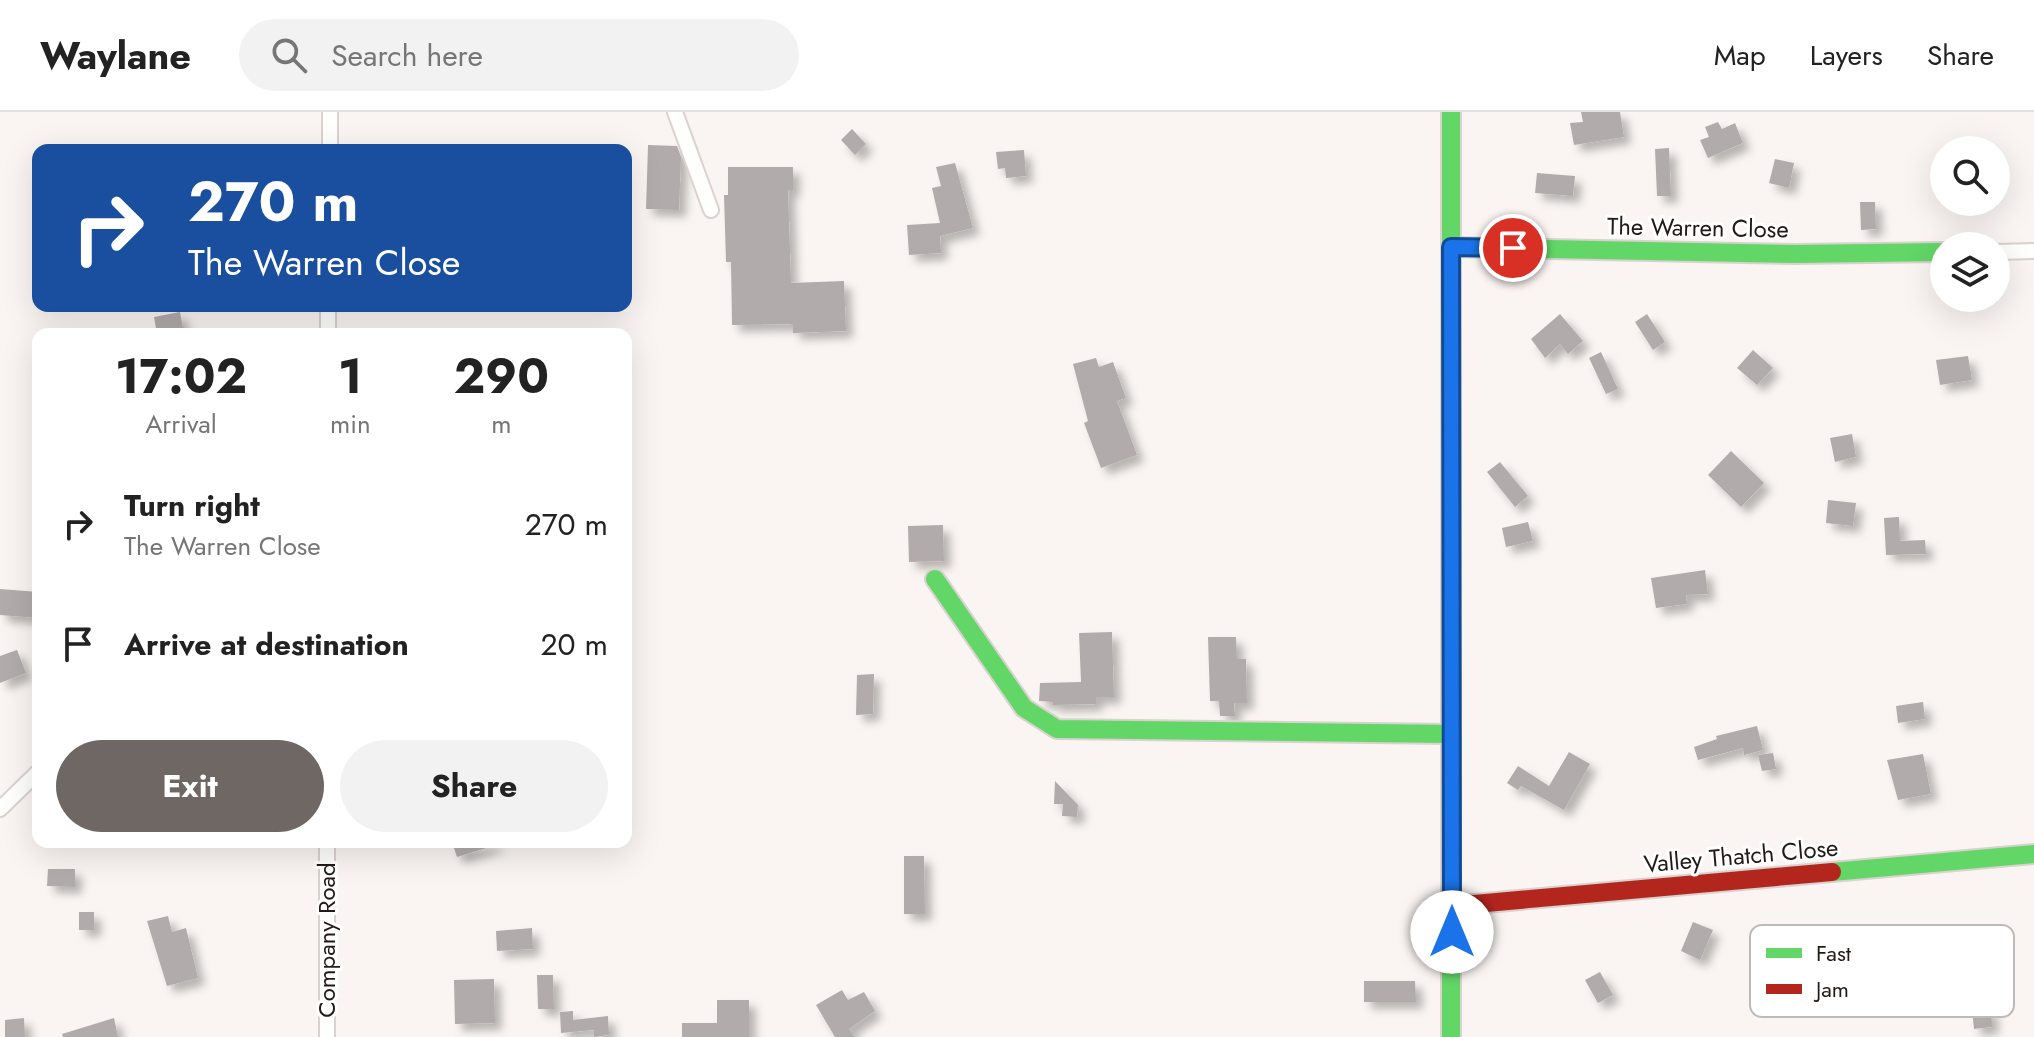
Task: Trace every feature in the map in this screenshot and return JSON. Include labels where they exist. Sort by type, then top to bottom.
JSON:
[{"type":"street","points":[[330,112],[330,144]]},
{"type":"street","points":[[675,112],[711,210]]},
{"type":"street","points":[[1451,112],[1451,1037]]},
{"type":"street","name":"The Warren Close","points":[[1451,247],[1795,254],[1930,252]]},
{"type":"street","points":[[2010,252],[2034,251]]},
{"type":"street","points":[[935,579],[1024,708],[1057,729],[1451,734]]},
{"type":"street","points":[[0,809],[32,778]]},
{"type":"street","name":"Company Road","points":[[327,848],[327,1037]]},
{"type":"street","name":"Valley Thatch Close","points":[[1452,906],[2034,854]]},
{"type":"building","points":[[1581,112],[1620,112],[1624,137],[1574,145],[1570,123],[1583,122]]},
{"type":"building","points":[[1718,122],[1722,129],[1735,123],[1743,143],[1708,158],[1700,140],[1709,137],[1705,127]]},
{"type":"building","points":[[852,129],[866,144],[855,155],[841,140]]},
{"type":"building","points":[[648,145],[677,146],[681,157],[679,210],[646,209]]},
{"type":"building","points":[[1669,148],[1671,196],[1657,196],[1655,149]]},
{"type":"building","points":[[1024,150],[1026,176],[1006,178],[1005,168],[998,169],[996,152]]},
{"type":"building","points":[[1775,159],[1794,163],[1789,188],[1769,183]]},
{"type":"building","points":[[955,163],[973,228],[940,236],[941,253],[909,255],[907,225],[940,223],[932,188],[941,186],[936,167]]},
{"type":"building","points":[[728,167],[793,167],[793,190],[788,190],[791,283],[844,281],[846,331],[793,333],[793,324],[732,325],[731,262],[726,262],[724,195],[728,195]]},
{"type":"building","points":[[1537,173],[1575,176],[1573,196],[1535,193]]},
{"type":"building","points":[[1860,202],[1875,202],[1876,229],[1861,230]]},
{"type":"building","points":[[180,312],[183,328],[156,328],[154,317]]},
{"type":"building","points":[[1560,314],[1583,341],[1568,354],[1560,344],[1545,358],[1531,339]]},
{"type":"building","points":[[1647,314],[1665,342],[1653,350],[1635,322]]},
{"type":"building","points":[[1753,350],[1773,368],[1757,385],[1737,368]]},
{"type":"building","points":[[1601,352],[1618,389],[1606,394],[1589,358]]},
{"type":"building","points":[[1968,356],[1972,380],[1940,385],[1936,360]]},
{"type":"building","points":[[1096,358],[1099,367],[1113,362],[1126,398],[1117,401],[1137,455],[1101,468],[1084,423],[1088,421],[1073,364]]},
{"type":"building","points":[[1852,434],[1856,457],[1835,462],[1830,438]]},
{"type":"building","points":[[1731,451],[1764,483],[1741,507],[1708,475]]},
{"type":"building","points":[[1500,462],[1528,496],[1515,507],[1487,472]]},
{"type":"building","points":[[1828,500],[1856,503],[1853,526],[1826,523]]},
{"type":"building","points":[[1899,517],[1900,541],[1925,540],[1926,554],[1886,555],[1884,518]]},
{"type":"building","points":[[1528,522],[1533,541],[1506,547],[1502,528]]},
{"type":"building","points":[[943,525],[944,561],[909,562],[908,526]]},
{"type":"building","points":[[1705,570],[1708,594],[1686,595],[1687,604],[1656,608],[1651,578]]},
{"type":"building","points":[[0,589],[32,592],[32,618],[0,615]]},
{"type":"building","points":[[1112,632],[1114,697],[1096,697],[1096,704],[1053,705],[1053,702],[1039,701],[1040,683],[1081,682],[1079,633]]},
{"type":"building","points":[[1208,637],[1236,637],[1237,659],[1246,659],[1247,703],[1234,703],[1235,716],[1220,716],[1219,701],[1210,701]]},
{"type":"building","points":[[17,650],[26,673],[0,683],[0,656]]},
{"type":"building","points":[[874,674],[873,714],[856,715],[857,675]]},
{"type":"building","points":[[1923,702],[1925,719],[1898,723],[1896,706]]},
{"type":"building","points":[[1757,726],[1763,750],[1744,755],[1743,748],[1698,760],[1694,747],[1717,739],[1716,736]]},
{"type":"building","points":[[1569,752],[1590,764],[1564,810],[1521,786],[1518,790],[1507,783],[1518,766],[1549,786]]},
{"type":"building","points":[[1773,753],[1776,769],[1762,771],[1758,755]]},
{"type":"building","points":[[1923,754],[1931,794],[1898,800],[1887,760]]},
{"type":"building","points":[[1055,781],[1078,805],[1077,817],[1062,816],[1063,804],[1054,804]]},
{"type":"building","points":[[454,848],[486,848],[457,857]]},
{"type":"building","points":[[904,856],[924,856],[925,914],[904,914]]},
{"type":"building","points":[[48,869],[75,869],[75,887],[47,886]]},
{"type":"building","points":[[79,912],[94,912],[94,930],[79,930]]},
{"type":"building","points":[[168,916],[172,932],[186,928],[198,978],[167,986],[147,921]]},
{"type":"building","points":[[1693,922],[1713,930],[1700,960],[1681,951]]},
{"type":"building","points":[[532,928],[533,949],[497,951],[496,931]]},
{"type":"building","points":[[1600,972],[1613,995],[1598,1003],[1585,980]]},
{"type":"building","points":[[537,975],[553,975],[554,1009],[538,1009]]},
{"type":"building","points":[[494,979],[495,1023],[455,1024],[454,980]]},
{"type":"building","points":[[1364,981],[1415,981],[1416,1002],[1364,1002]]},
{"type":"building","points":[[842,990],[848,1000],[864,992],[875,1011],[849,1029],[855,1037],[835,1037],[816,1005]]},
{"type":"building","points":[[717,1000],[749,1000],[749,1037],[682,1037],[682,1023],[717,1023]]},
{"type":"building","points":[[573,1011],[573,1020],[608,1016],[609,1035],[594,1037],[594,1030],[561,1033],[560,1012]]},
{"type":"building","points":[[1973,1017],[1991,1017],[1992,1027],[1974,1029]]},
{"type":"building","points":[[24,1018],[25,1037],[5,1037],[5,1020]]},
{"type":"building","points":[[114,1018],[118,1037],[63,1037],[62,1034]]},
{"type":"traffic: fast","points":[[1451,112],[1451,1037]]},
{"type":"traffic: fast","points":[[1451,247],[1795,254],[1930,252]]},
{"type":"traffic: fast","points":[[935,579],[1024,708],[1057,729],[1451,734]]},
{"type":"traffic: fast","points":[[1832,872],[2034,854]]},
{"type":"traffic: jam","points":[[1452,906],[1832,872]]},
{"type":"route","points":[[1452,932],[1451,247],[1513,248]]}]
